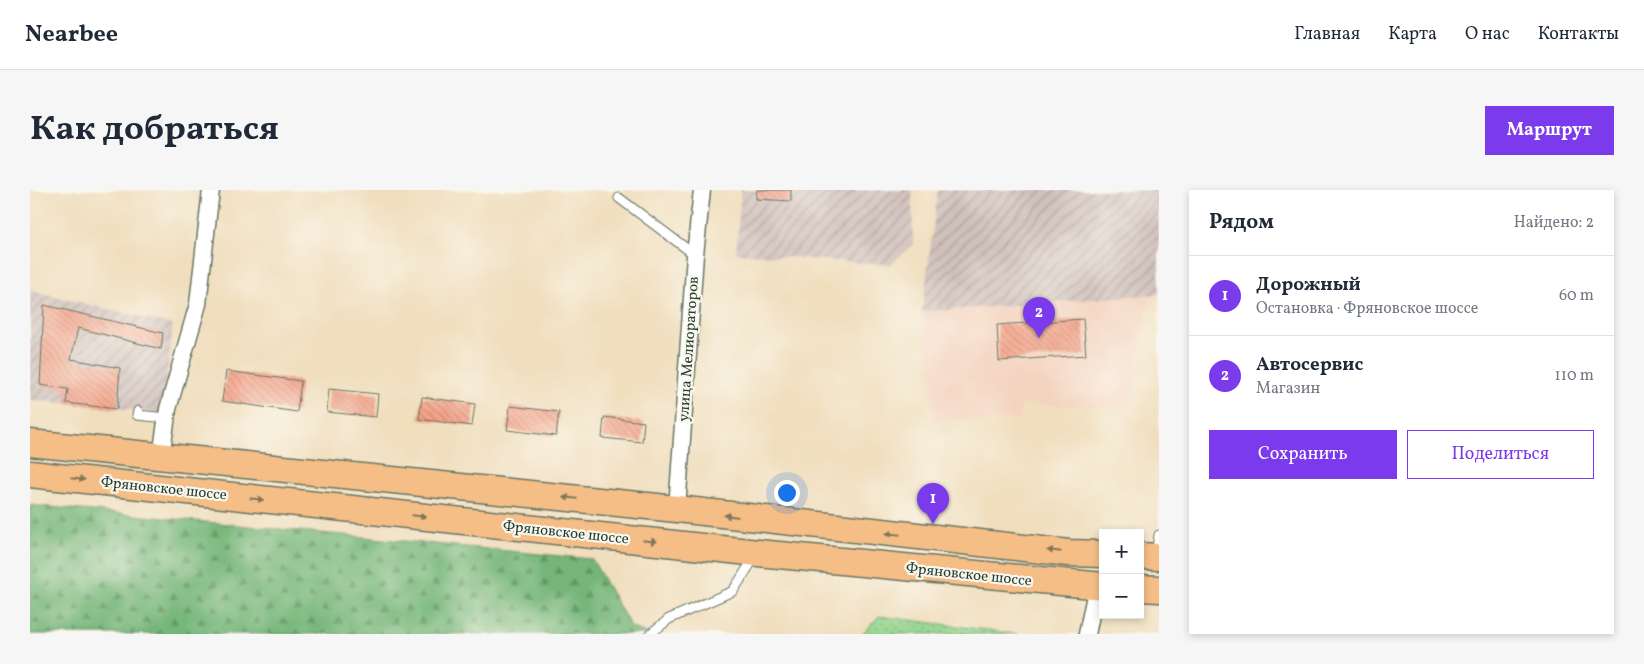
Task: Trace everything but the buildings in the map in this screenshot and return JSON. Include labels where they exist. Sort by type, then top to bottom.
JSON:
[{"type":"main road","name":"Фряновское шоссе","points":[[30,443],[677,509],[921,537],[1099,554]]},
{"type":"main road","name":"Фряновское шоссе","points":[[30,474],[758,553],[1099,586]]},
{"type":"main road","points":[[1144,588],[1159,589]]},
{"type":"street","points":[[161,456],[167,418],[198,304],[210,190]]},
{"type":"street","name":"улица Мелиораторов","points":[[677,509],[695,255],[702,190]]},
{"type":"street","points":[[1087,634],[1099,590]]},
{"type":"lane","points":[[619,198],[695,255]]},
{"type":"lane","points":[[138,411],[137,415],[167,418]]},
{"type":"lane","points":[[650,634],[669,619],[732,591],[758,553]]},
{"type":"shaded area","points":[[741,190],[912,190],[913,244],[890,265],[736,253]]},
{"type":"shaded area","points":[[938,190],[1159,190],[1159,294],[922,312]]},
{"type":"shaded area","points":[[30,290],[173,325],[163,413],[30,400]]},
{"type":"shaded area","points":[[1150,295],[1130,407],[1021,404],[1020,420],[935,420],[922,312]]},
{"type":"green space","points":[[30,505],[592,559],[631,627],[649,634],[30,634]]},
{"type":"green space","points":[[879,616],[1018,634],[862,634]]},
{"type":"place","name":"Автосервис","points":[[1039,338]]},
{"type":"place","name":"Дорожный","points":[[933,524]]}]
